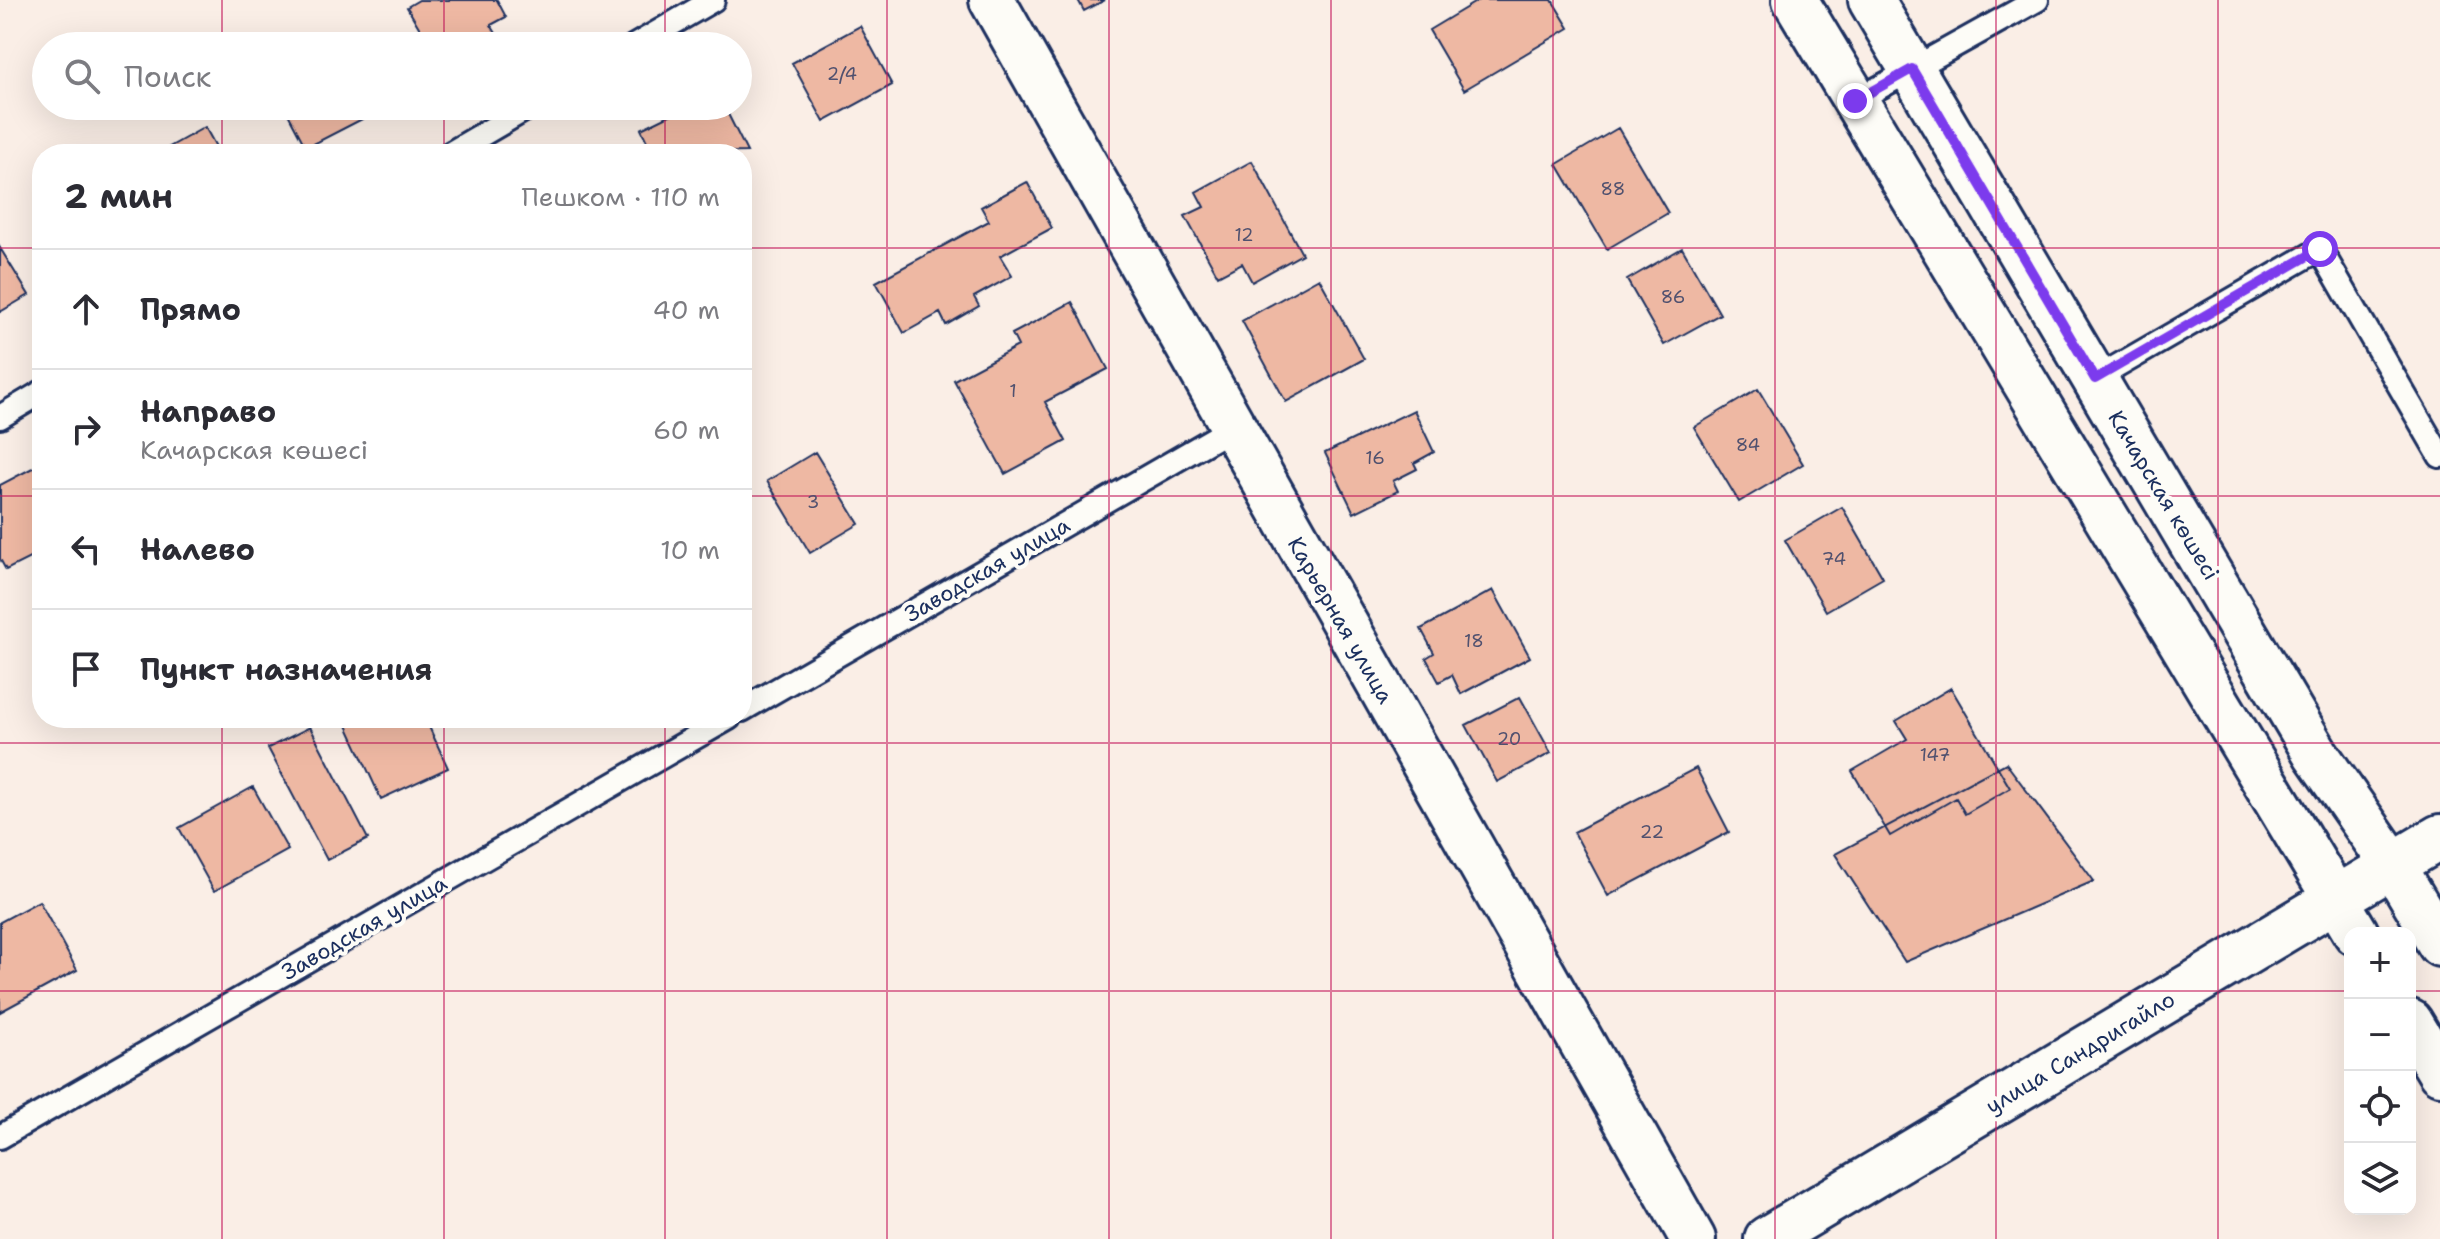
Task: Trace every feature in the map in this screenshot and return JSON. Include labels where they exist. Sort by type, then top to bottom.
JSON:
[{"type":"main road","name":"Карьерная улица","points":[[992,0],[1693,1239]]},
{"type":"main road","points":[[1795,0],[2346,916]]},
{"type":"main road","name":"Качарская көшесі","points":[[1871,0],[2316,754],[2393,865],[2440,944]]},
{"type":"main road","name":"улица Сандригайло","points":[[1767,1239],[2346,916],[2393,865],[2440,837]]},
{"type":"main road","points":[[2416,1032],[2440,1072]]},
{"type":"lane","points":[[658,32],[713,0]]},
{"type":"lane","points":[[1855,101],[2037,0]]},
{"type":"lane","points":[[466,144],[507,120]]},
{"type":"lane","points":[[2095,379],[2320,249],[2440,456]]},
{"type":"lane","points":[[0,417],[32,398]]},
{"type":"lane","name":"Заводская улица","points":[[752,704],[1232,428]]},
{"type":"lane","name":"Заводская улица","points":[[0,1137],[712,728]]},
{"type":"building","points":[[419,0],[497,0],[506,17],[491,25],[495,32],[422,32],[407,7]]},
{"type":"building","points":[[1078,0],[1105,0],[1084,11]]},
{"type":"building","points":[[1479,0],[1552,0],[1569,28],[1464,90],[1429,30]]},
{"type":"building","points":[[860,26],[892,85],[824,122],[792,63]]},
{"type":"building","points":[[291,120],[360,120],[314,144],[304,144]]},
{"type":"building","points":[[659,120],[731,120],[743,144],[648,144],[641,129]]},
{"type":"building","points":[[205,127],[214,144],[175,144]]},
{"type":"building","points":[[1618,128],[1668,213],[1607,249],[1557,164]]},
{"type":"building","points":[[1252,161],[1302,254],[1252,282],[1242,263],[1218,276],[1185,216],[1204,207],[1196,192]]},
{"type":"building","points":[[1027,182],[1052,228],[1000,256],[1012,276],[974,297],[979,306],[946,325],[940,313],[904,333],[876,282],[989,221],[981,207]]},
{"type":"building","points":[[0,248],[29,295],[0,312]]},
{"type":"building","points":[[1682,248],[1720,314],[1664,345],[1627,280]]},
{"type":"building","points":[[1319,278],[1364,359],[1286,402],[1242,321]]},
{"type":"building","points":[[1072,302],[1108,369],[1045,402],[1066,441],[1005,474],[954,380],[1018,346],[1012,334]]},
{"type":"building","points":[[1758,389],[1803,464],[1739,502],[1694,427]]},
{"type":"building","points":[[1414,410],[1434,452],[1414,463],[1417,469],[1393,481],[1398,491],[1354,513],[1325,453]]},
{"type":"building","points":[[815,452],[859,524],[810,553],[767,481]]},
{"type":"building","points":[[32,468],[32,557],[6,570],[0,559],[0,485]]},
{"type":"building","points":[[1842,507],[1883,578],[1826,611],[1785,540]]},
{"type":"building","points":[[1493,590],[1530,657],[1461,694],[1452,675],[1439,682],[1426,658],[1434,653],[1421,629]]},
{"type":"building","points":[[1951,688],[2010,788],[1965,814],[1956,798],[1890,836],[1852,771],[1907,739],[1896,721]]},
{"type":"building","points":[[1520,697],[1551,753],[1497,782],[1466,725]]},
{"type":"building","points":[[311,728],[368,839],[327,860],[268,748]]},
{"type":"building","points":[[348,728],[430,728],[448,768],[381,799]]},
{"type":"building","points":[[2006,763],[2094,881],[1905,962],[1835,854]]},
{"type":"building","points":[[1696,768],[1729,832],[1608,896],[1574,832]]},
{"type":"building","points":[[253,787],[288,850],[214,891],[179,828]]},
{"type":"building","points":[[39,901],[77,970],[0,1012],[0,922]]},
{"type":"route","points":[[1855,101],[1912,69],[2095,379],[2320,249]]}]
